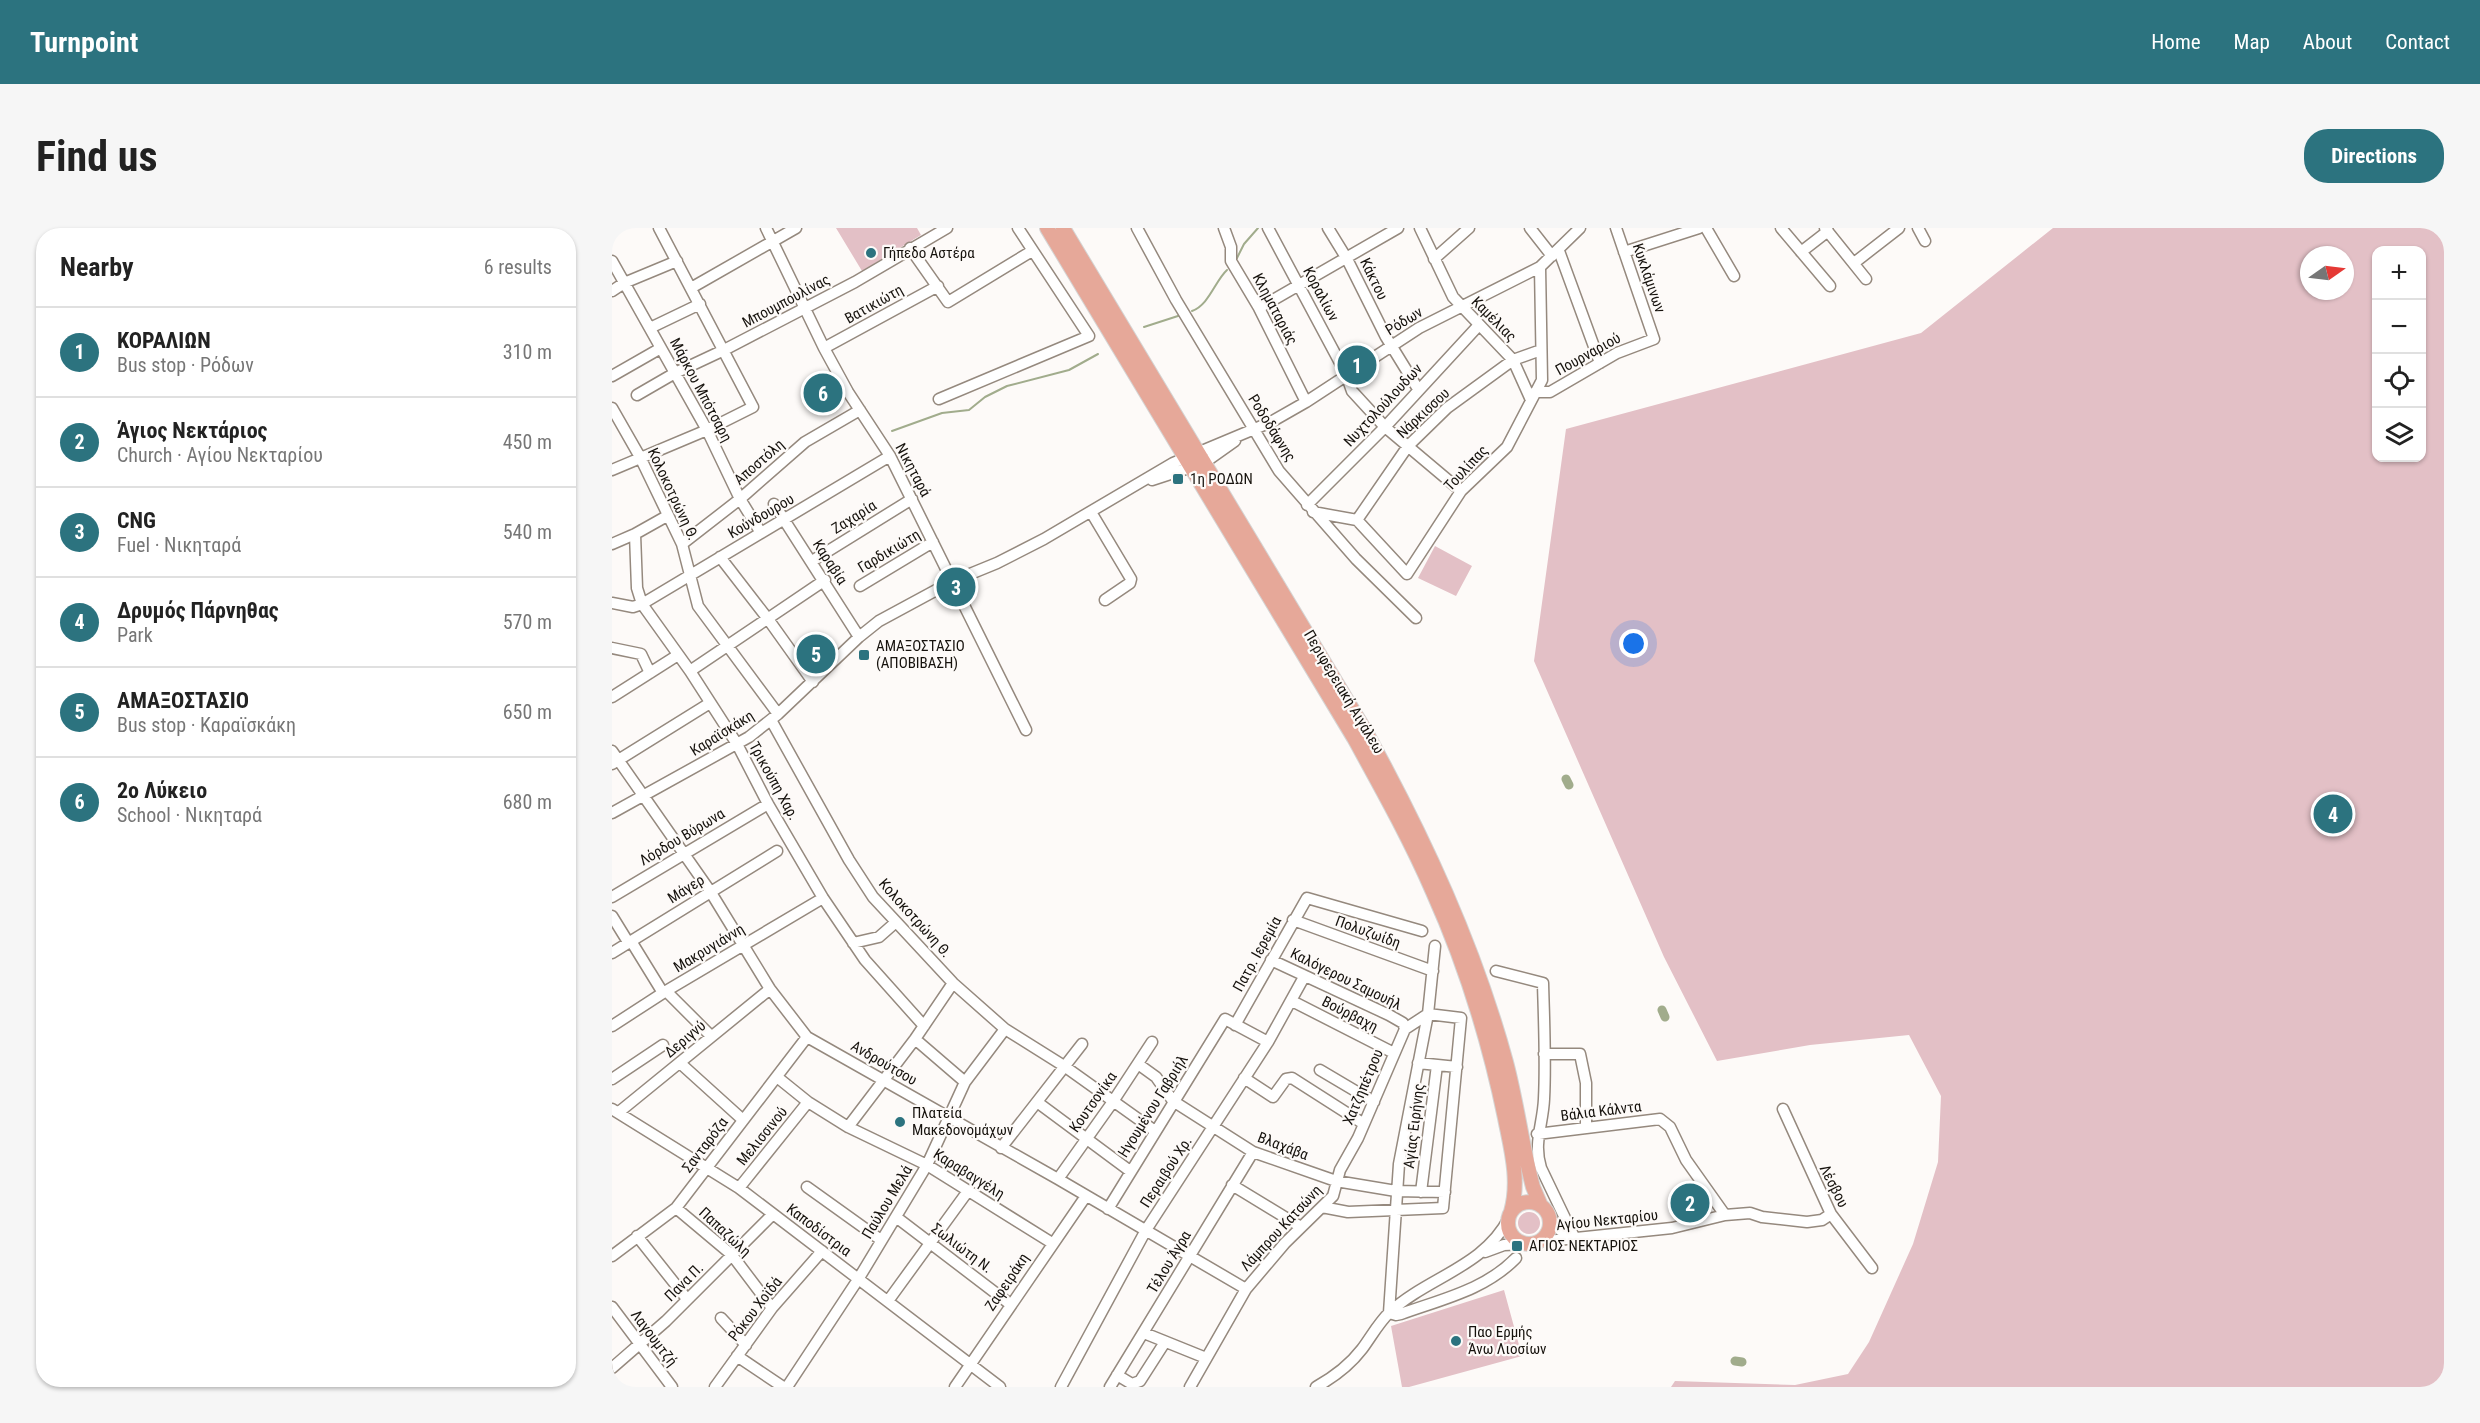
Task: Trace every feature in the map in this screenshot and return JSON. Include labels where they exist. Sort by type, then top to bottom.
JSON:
[{"type":"main road","name":"Περιφερειακή Αιγάλεω","points":[[1047,228],[1366,732],[1409,809],[1467,940],[1494,1021],[1511,1082],[1533,1187],[1545,1211]]},
{"type":"main road","name":"Περιφερειακή Αιγάλεω","points":[[1063,228],[1354,738],[1433,892],[1468,986],[1500,1095],[1515,1174],[1515,1198],[1510,1215]]},
{"type":"main road","points":[[1522,1203],[1535,1203],[1545,1211],[1550,1229],[1547,1235],[1532,1243],[1514,1238],[1510,1232],[1510,1215],[1522,1203]]},
{"type":"street","points":[[612,470],[707,430],[753,407],[659,228]]},
{"type":"street","name":"Νικηταρά","points":[[766,228],[824,348],[890,456],[1026,730]]},
{"type":"street","points":[[691,288],[796,228]]},
{"type":"street","name":"Μπουμπουλίνας","points":[[637,395],[675,372],[724,350],[855,282],[910,248],[930,232],[947,228]]},
{"type":"street","points":[[939,399],[1089,336],[1018,228]]},
{"type":"street","name":"Ροδοδάφνης","points":[[1137,228],[1176,300],[1279,471],[1356,559],[1416,618]]},
{"type":"street","name":"Κληματαριάς","points":[[1224,228],[1231,247],[1231,261],[1259,308],[1306,402]]},
{"type":"street","name":"Κοραλίων","points":[[1268,228],[1346,374],[1352,391],[1385,427],[1461,491]]},
{"type":"street","name":"Κάκτου","points":[[1328,228],[1347,259],[1391,345],[1418,389]]},
{"type":"street","points":[[1259,308],[1300,287],[1398,228]]},
{"type":"street","name":"Καμέλιας","points":[[1420,228],[1460,307],[1514,360],[1533,396]]},
{"type":"street","points":[[1434,259],[1469,228]]},
{"type":"street","points":[[1530,228],[1555,254],[1600,363]]},
{"type":"street","name":"Ρόδων","points":[[953,581],[1012,556],[1143,482],[1254,431],[1306,402],[1391,345],[1540,267],[1580,228]]},
{"type":"street","name":"Κυκλάμινων","points":[[1616,228],[1654,339]]},
{"type":"street","points":[[1624,252],[1699,228]]},
{"type":"street","points":[[1706,228],[1734,276]]},
{"type":"street","points":[[1781,228],[1830,286]]},
{"type":"street","points":[[1854,263],[1899,228]]},
{"type":"street","points":[[1918,228],[1925,241]]},
{"type":"street","points":[[1801,252],[1826,230],[1866,279]]},
{"type":"street","points":[[910,248],[948,302],[1032,251]]},
{"type":"street","name":"Μάρκου Μπότσαρη","points":[[612,261],[707,430],[740,499],[761,533]]},
{"type":"street","points":[[612,291],[624,283],[676,261]]},
{"type":"street","points":[[1540,267],[1541,350]]},
{"type":"street","name":"Βατικιώτη","points":[[824,348],[938,286]]},
{"type":"street","points":[[650,328],[700,304]]},
{"type":"street","name":"Νυχτολούλουδων","points":[[1310,508],[1479,325]]},
{"type":"street","name":"Πουρναριού","points":[[1533,396],[1550,392],[1617,353],[1654,339]]},
{"type":"street","points":[[613,371],[661,348]]},
{"type":"street","name":"Νάρκισσου","points":[[1357,520],[1408,446],[1447,408],[1514,360],[1541,350]]},
{"type":"street","name":"Τουλίπας","points":[[1357,520],[1407,574],[1461,491],[1507,447],[1542,381],[1541,350]]},
{"type":"street","name":"Κολοκοτρώνη Θ.","points":[[612,408],[640,457],[682,544],[688,575],[698,606],[728,645],[775,717],[849,860],[873,897],[953,983],[1005,1029],[1064,1066],[1155,1131]]},
{"type":"street","name":"Αποστόλη","points":[[682,544],[740,499],[804,442],[860,410]]},
{"type":"street","name":"Κούνδουρου","points":[[642,604],[890,456]]},
{"type":"street","name":"Ζαχαρία","points":[[812,561],[912,499]]},
{"type":"street","name":"Καραβία","points":[[774,504],[825,580],[859,637]]},
{"type":"street","points":[[1310,508],[1357,520]]},
{"type":"street","points":[[1090,512],[1131,579],[1130,584],[1105,600]]},
{"type":"street","points":[[612,544],[668,516]]},
{"type":"street","name":"Τρικούπη Χαρ.","points":[[635,534],[637,588],[642,604],[690,671],[737,744],[768,804],[823,898],[853,943],[865,960],[924,1026]]},
{"type":"street","name":"Γαρδικιώτη","points":[[860,586],[933,542]]},
{"type":"street","points":[[720,557],[813,682]]},
{"type":"street","points":[[690,671],[825,580]]},
{"type":"street","name":"Καραϊσκάκη","points":[[612,813],[737,744],[775,717],[859,637],[879,621],[953,581]]},
{"type":"street","points":[[612,603],[633,607],[642,604]]},
{"type":"street","points":[[612,648],[641,654],[650,673]]},
{"type":"street","points":[[612,697],[678,655]]},
{"type":"street","points":[[614,758],[710,703]]},
{"type":"street","name":"Ανδρούτσου","points":[[614,758],[645,796],[685,853],[770,989],[807,1037],[1058,1179],[1246,1289]]},
{"type":"street","name":"Λόρδου Βύρωνα","points":[[612,897],[768,804]]},
{"type":"street","name":"Μάγερ","points":[[612,953],[777,851]]},
{"type":"street","name":"Μακρυγιάννη","points":[[612,1026],[823,898]]},
{"type":"street","name":"Πατρ. Ιερεμία","points":[[1230,1022],[1271,960],[1307,898],[1422,931]]},
{"type":"street","points":[[612,916],[665,992],[711,1036]]},
{"type":"street","name":"Πολυζωίδη","points":[[1293,920],[1433,971]]},
{"type":"street","points":[[853,943],[879,937],[896,922]]},
{"type":"street","points":[[1389,1313],[1395,1191],[1402,1139],[1428,1014],[1436,946]]},
{"type":"street","name":"Καλόγερου Σαμουήλ","points":[[1271,960],[1389,1015],[1403,1023],[1406,1029]]},
{"type":"street","points":[[1496,971],[1543,983],[1544,1103],[1537,1134],[1537,1156],[1540,1168],[1575,1239]]},
{"type":"street","name":"Περαιβού Χρ.","points":[[1061,1387],[1146,1230],[1268,1042],[1304,977]]},
{"type":"street","points":[[848,1127],[915,1039],[953,983]]},
{"type":"street","name":"Δεριγνύ","points":[[615,1111],[680,1063],[770,989]]},
{"type":"street","name":"Βούρβαχη","points":[[1292,1001],[1394,1053]]},
{"type":"street","points":[[1322,1207],[1348,1212],[1440,1210],[1443,1208],[1461,1018],[1428,1014]]},
{"type":"street","name":"Χατζηπέτρου","points":[[1336,1181],[1406,1029],[1428,1014]]},
{"type":"street","points":[[1230,1022],[1268,1042]]},
{"type":"street","name":"Ηγουμένου Γαβριήλ","points":[[1108,1209],[1173,1101],[1230,1022]]},
{"type":"street","name":"Παύλου Μελά","points":[[785,1387],[858,1278],[927,1165],[965,1082],[1005,1029]]},
{"type":"street","name":"Σανταρόζα","points":[[612,1256],[676,1208],[807,1037]]},
{"type":"street","points":[[915,1039],[965,1082]]},
{"type":"street","name":"Κουτσονίκα","points":[[1058,1179],[1152,1042]]},
{"type":"street","points":[[1001,1148],[1082,1044]]},
{"type":"street","points":[[612,1079],[663,1045]]},
{"type":"street","points":[[1544,1054],[1580,1054],[1587,1091],[1586,1127]]},
{"type":"street","points":[[680,1063],[743,1120]]},
{"type":"street","name":"Βλαχάβα","points":[[1138,1064],[1156,1077],[1173,1101],[1253,1152],[1336,1181],[1395,1191],[1445,1192]]},
{"type":"street","points":[[1418,1064],[1457,1067]]},
{"type":"street","name":"Αγίας Ειρήνης","points":[[1421,1192],[1437,1065]]},
{"type":"street","points":[[1320,1070],[1374,1102]]},
{"type":"street","name":"Καραβαγγέλη","points":[[777,1077],[808,1102],[848,1127],[927,1165],[1052,1243]]},
{"type":"street","points":[[1244,1078],[1273,1097],[1286,1079],[1292,1078],[1364,1124]]},
{"type":"street","name":"Μελισσινού","points":[[740,1188],[808,1102]]},
{"type":"street","points":[[1037,1102],[1130,1171]]},
{"type":"street","name":"Λέσβου","points":[[1783,1109],[1831,1214],[1872,1268]]},
{"type":"street","name":"Καποδίστρια","points":[[615,1111],[740,1188],[1000,1387]]},
{"type":"street","name":"Βάλια Κάλντα","points":[[1537,1134],[1654,1119],[1666,1122],[1686,1160],[1725,1215]]},
{"type":"street","name":"Τέλου Άγρα","points":[[1110,1387],[1253,1152]]},
{"type":"street","name":"Λάμπρου Κατσώνη","points":[[1190,1387],[1246,1289],[1301,1227],[1333,1196],[1336,1181]]},
{"type":"street","points":[[1232,1185],[1301,1227]]},
{"type":"street","points":[[807,1187],[881,1240]]},
{"type":"street","points":[[888,1301],[968,1191]]},
{"type":"street","name":"Ζαφειράκη","points":[[955,1387],[1086,1196]]},
{"type":"street","name":"Παπαζώλη","points":[[676,1208],[732,1255],[772,1308]]},
{"type":"street","points":[[1545,1211],[1560,1230],[1575,1239]]},
{"type":"street","name":"Αγίου Νεκταρίου","points":[[1482,1253],[1504,1245],[1672,1228],[1725,1215],[1750,1212],[1761,1217],[1807,1222],[1822,1220],[1831,1214]]},
{"type":"street","name":"Πανα Π.","points":[[614,1363],[641,1345],[773,1214]]},
{"type":"street","points":[[1316,1387],[1331,1383],[1352,1361],[1389,1313],[1482,1253],[1498,1237],[1510,1215]]},
{"type":"street","name":"Σωλιώτη Ν.","points":[[896,1217],[1010,1304]]},
{"type":"street","points":[[638,1236],[687,1299]]},
{"type":"street","name":"Ρόκου Χοϊδά","points":[[715,1387],[772,1308],[822,1251]]},
{"type":"street","points":[[1389,1313],[1401,1314],[1480,1286],[1501,1273],[1516,1258]]},
{"type":"street","name":"Λαγουμτζή","points":[[612,1307],[672,1387]]},
{"type":"street","points":[[722,1318],[746,1344]]},
{"type":"street","points":[[1144,1333],[1206,1358]]},
{"type":"street","points":[[1117,1376],[1132,1384],[1140,1382],[1165,1342]]},
{"type":"street","points":[[737,1356],[785,1387]]},
{"type":"shaded area","name":"Γήπεδο Αστέρα","points":[[836,228],[917,228],[921,235],[862,271]]},
{"type":"shaded area","points":[[2053,228],[2444,228],[2444,1387],[1671,1387],[1675,1381],[1795,1385],[1848,1374],[1869,1342],[1913,1244],[1938,1162],[1941,1096],[1909,1035],[1810,1045],[1717,1061],[1664,957],[1534,661],[1566,429],[1921,333]]},
{"type":"shaded area","points":[[1435,546],[1472,566],[1456,596],[1418,578]]},
{"type":"shaded area","points":[[1529,1212],[1537,1215],[1540,1223],[1537,1231],[1529,1234],[1521,1231],[1518,1223],[1521,1215]]},
{"type":"shaded area","name":"Παο Ερμής Άνω Λιοσίων","points":[[1504,1290],[1522,1356],[1402,1387],[1391,1326]]},
{"type":"waterway","points":[[1235,262],[1244,244],[1258,228]]},
{"type":"waterway","points":[[1192,311],[1203,304],[1227,270]]},
{"type":"waterway","points":[[1144,327],[1181,315]]},
{"type":"waterway","points":[[892,431],[942,413],[969,410],[985,397],[1007,386],[1069,370],[1098,354]]},
{"type":"waterway","points":[[1566,779],[1569,785]]},
{"type":"waterway","points":[[1662,1010],[1665,1017]]},
{"type":"waterway","points":[[1735,1361],[1742,1362]]},
{"type":"place","name":"Γήπεδο Αστέρα","points":[[871,253]]},
{"type":"place","name":"ΚΟΡΑΛΙΩΝ","points":[[1357,365]]},
{"type":"place","name":"2ο Λύκειο","points":[[823,393]]},
{"type":"place","name":"1η ΡΟΔΩΝ","points":[[1178,479]]},
{"type":"place","name":"CNG","points":[[956,587]]},
{"type":"place","name":"ΑΜΑΞΟΣΤΑΣΙΟ","points":[[816,654]]},
{"type":"place","name":"ΑΜΑΞΟΣΤΑΣΙΟ (ΑΠΟΒΙΒΑΣΗ)","points":[[864,655]]},
{"type":"place","name":"Δρυμός Πάρνηθας","points":[[2333,814]]},
{"type":"place","name":"Πλατεία Μακεδονομάχων","points":[[900,1122]]},
{"type":"place","name":"Άγιος Νεκτάριος","points":[[1690,1203]]},
{"type":"place","name":"ΑΓΙΟΣ ΝΕΚΤΑΡΙΟΣ","points":[[1517,1246]]},
{"type":"place","name":"Παο Ερμής Άνω Λιοσίων","points":[[1456,1341]]}]
